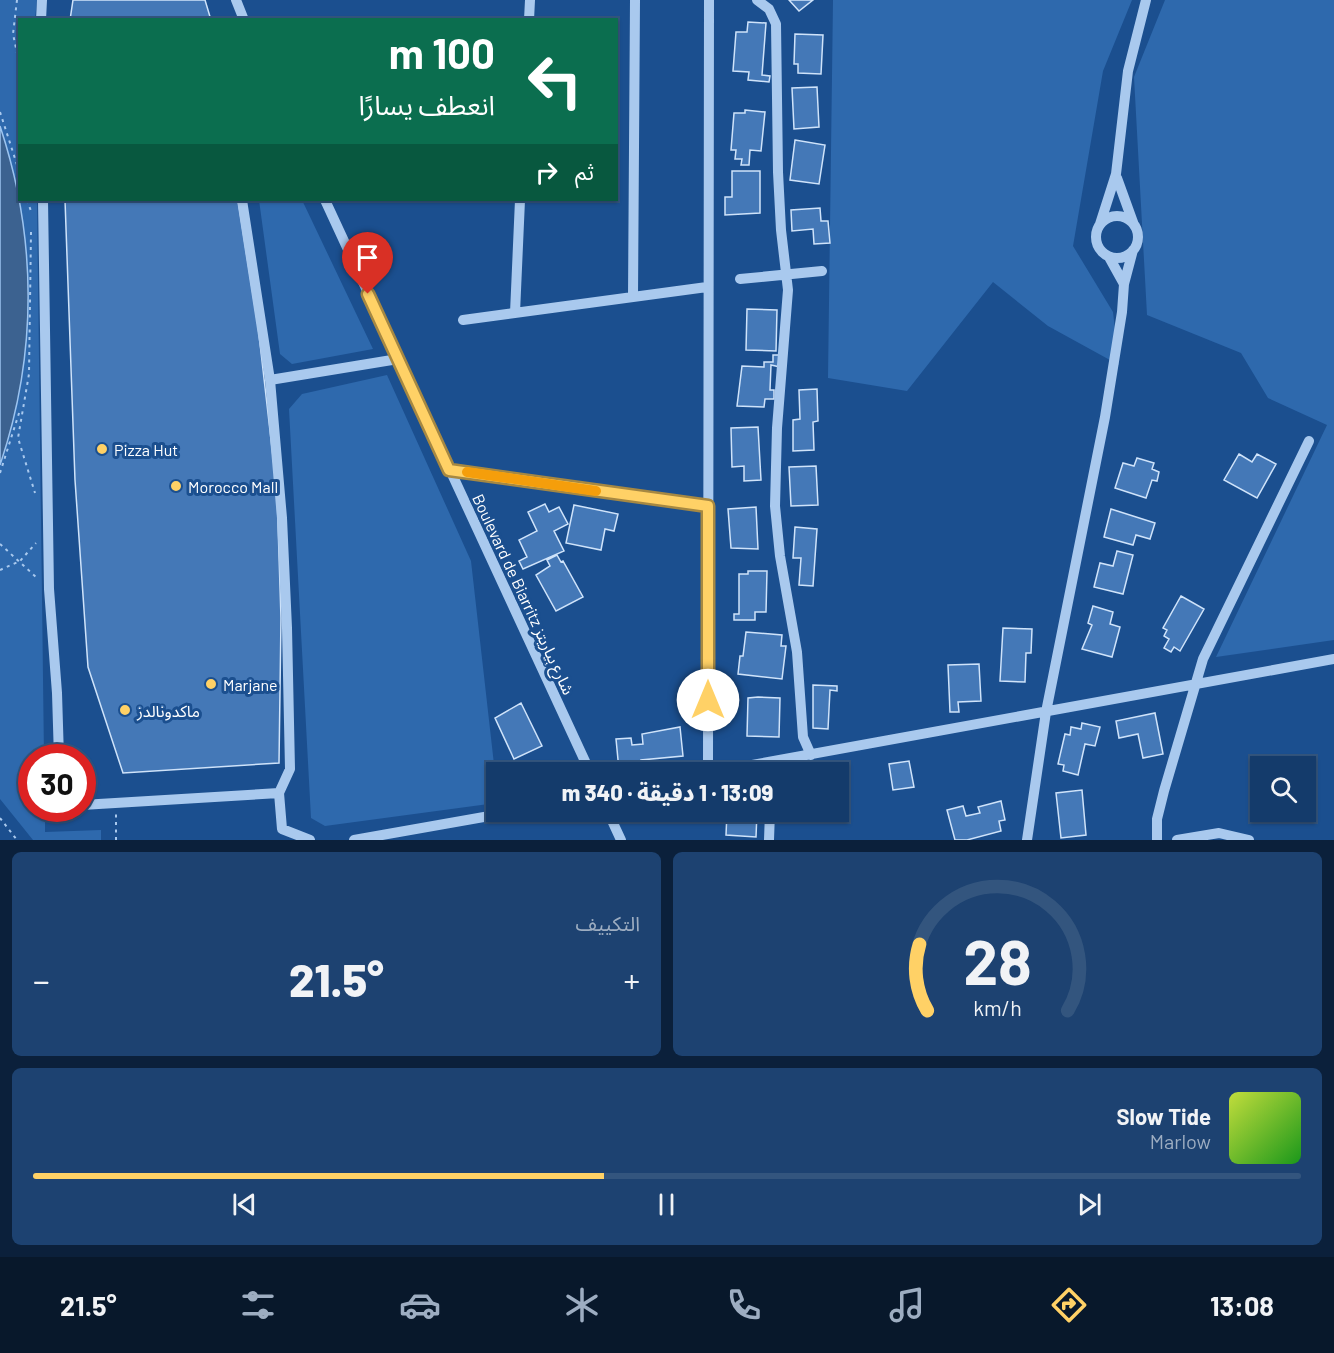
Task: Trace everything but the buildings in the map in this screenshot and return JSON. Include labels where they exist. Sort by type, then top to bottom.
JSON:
[{"type":"street","points":[[41,18],[42,0]]},
{"type":"street","points":[[236,0],[243,18]]},
{"type":"street","points":[[529,18],[530,0]]},
{"type":"street","points":[[633,297],[635,0]]},
{"type":"street","points":[[709,0],[707,287],[710,762]]},
{"type":"street","points":[[757,0],[770,9],[776,24],[778,172],[788,303],[777,428],[775,506],[777,539],[797,652],[802,737],[811,754]]},
{"type":"street","points":[[1124,284],[1109,257],[1096,243],[1116,174],[1128,71],[1146,0]]},
{"type":"street","points":[[1027,840],[1046,712],[1105,417],[1122,312],[1124,284],[1137,238],[1134,225],[1120,194],[1116,174]]},
{"type":"street","points":[[43,201],[49,590],[59,744]]},
{"type":"street","points":[[242,201],[270,380],[287,628],[290,769],[279,793],[282,829],[310,840]]},
{"type":"street","name":"Boulevard de Biarritz شارع بياريتز","points":[[325,201],[585,762]]},
{"type":"street","points":[[515,313],[520,201]]},
{"type":"street","points":[[1100,224],[1117,216],[1134,225]]},
{"type":"street","points":[[1109,257],[1122,257],[1133,250]]},
{"type":"street","points":[[740,279],[822,271]]},
{"type":"street","points":[[463,320],[707,287]]},
{"type":"street","points":[[270,380],[399,359]]},
{"type":"street","points":[[1157,840],[1157,819],[1203,659],[1309,441]]},
{"type":"street","points":[[449,470],[708,506]]},
{"type":"street","points":[[783,762],[811,754],[1334,660]]},
{"type":"street","points":[[796,757],[797,746],[802,737]]},
{"type":"street","points":[[96,804],[279,793]]},
{"type":"street","points":[[354,840],[486,817]]},
{"type":"street","points":[[613,822],[621,840]]},
{"type":"street","points":[[769,840],[770,822]]},
{"type":"street","points":[[1177,840],[1219,833],[1249,840]]},
{"type":"path","points":[[17,0],[13,34],[18,58]]},
{"type":"path","points":[[0,112],[18,168]]},
{"type":"path","points":[[29,201],[31,218]]},
{"type":"path","points":[[0,473],[29,374],[31,230]]},
{"type":"path","points":[[22,403],[18,438],[35,497]]},
{"type":"path","points":[[0,570],[20,561],[36,543],[36,534]]},
{"type":"path","points":[[0,544],[49,590]]},
{"type":"path","points":[[116,840],[117,803]]},
{"type":"path","points":[[0,819],[17,840]]},
{"type":"shaded area","points":[[0,0],[37,0],[35,18],[18,18],[18,201],[37,201],[44,744],[18,744],[18,821],[0,799]]},
{"type":"shaded area","points":[[833,0],[1132,0],[1103,71],[1073,246],[1113,312],[1119,365],[1048,326],[993,282],[907,391],[828,378]]},
{"type":"shaded area","points":[[1165,0],[1334,0],[1334,640],[1216,657],[1327,425],[1268,398],[1241,353],[1147,315],[1134,77]]},
{"type":"shaded area","points":[[0,126],[21,210],[28,295],[21,380],[0,465]]},
{"type":"shaded area","points":[[259,201],[302,201],[373,349],[292,364],[280,354]]},
{"type":"shaded area","points":[[387,375],[471,561],[494,762],[486,762],[486,804],[325,826],[311,818],[289,409],[302,394]]},
{"type":"shaded area","points":[[19,822],[45,822],[45,832],[101,830],[101,840],[33,840]]},
{"type":"slow traffic","points":[[467,472],[596,491]]},
{"type":"place","name":"Pizza Hut","points":[[102,449]]},
{"type":"place","name":"Morocco Mall","points":[[176,486]]},
{"type":"place","name":"Marjane","points":[[211,684]]},
{"type":"place","name":"ماكدونالدز","points":[[125,710]]},
{"type":"route","points":[[368,294],[449,470],[708,506],[708,700]]}]
